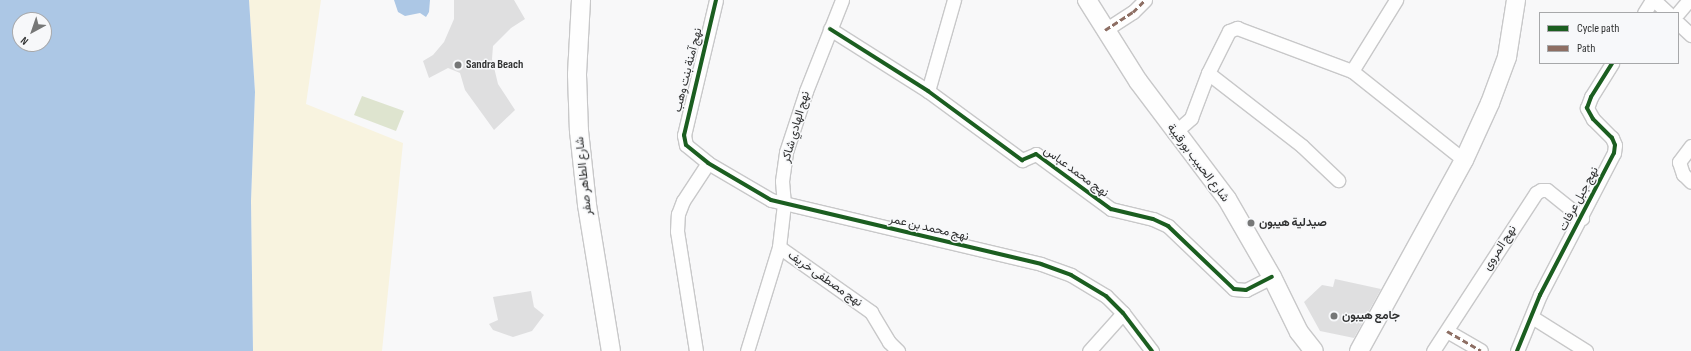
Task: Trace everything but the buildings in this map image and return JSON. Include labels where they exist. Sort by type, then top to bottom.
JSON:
[{"type":"main road","name":"شارع الطاهر صفر","points":[[581,0],[577,75],[579,131],[587,206],[611,351]]},
{"type":"main road","name":"شارع الحبيب بورقيبة","points":[[1087,0],[1105,30],[1174,133],[1227,199],[1272,277],[1299,332],[1312,351]]},
{"type":"main road","points":[[1356,349],[1464,160],[1496,89],[1507,57],[1516,0]]},
{"type":"street","name":"نهج آمنة بنت وهب","points":[[686,145],[684,140],[685,125],[716,0]]},
{"type":"street","name":"نهج الهادي شاكر","points":[[747,351],[779,247],[784,204],[782,181],[786,152],[830,29],[842,0]]},
{"type":"street","points":[[928,91],[954,0]]},
{"type":"street","points":[[1105,30],[1133,12],[1145,0]]},
{"type":"street","points":[[1352,71],[1396,0]]},
{"type":"street","points":[[1645,12],[1653,0],[1667,12]]},
{"type":"street","points":[[1679,12],[1689,0]]},
{"type":"street","points":[[1679,24],[1691,35]]},
{"type":"street","points":[[1174,133],[1191,118],[1208,73],[1229,31],[1234,28],[1352,71],[1464,160]]},
{"type":"street","name":"نهج محمد عباس","points":[[830,29],[928,91],[1022,160],[1036,154],[1111,209],[1153,219],[1168,226],[1234,289],[1246,290],[1272,277]]},
{"type":"street","name":"نهج جبل عرفات","points":[[1517,351],[1563,249],[1582,218],[1614,153],[1615,145],[1612,138],[1593,118],[1588,108],[1591,97],[1611,64]]},
{"type":"street","points":[[1208,73],[1302,146],[1338,180]]},
{"type":"street","name":"نهج محمد بن عمر","points":[[686,145],[708,163],[771,200],[1041,264],[1071,275],[1092,286],[1123,313],[1152,351]]},
{"type":"street","points":[[1691,146],[1679,162],[1683,174],[1691,182]]},
{"type":"street","points":[[696,351],[678,231],[678,214],[683,201],[708,163]]},
{"type":"street","name":"نهج المروى","points":[[1433,351],[1536,193],[1542,190],[1547,190],[1582,218]]},
{"type":"street","name":"نهج مصطفى خريف","points":[[779,247],[871,312],[889,342],[898,351]]},
{"type":"street","points":[[1089,351],[1123,313]]},
{"type":"street","points":[[1532,317],[1586,351]]},
{"type":"street","points":[[1447,331],[1481,351]]},
{"type":"green space","points":[[362,96],[404,111],[396,131],[354,115]]},
{"type":"sand","points":[[249,0],[321,0],[306,104],[403,143],[382,351],[253,351],[251,201],[255,92]]},
{"type":"water","points":[[0,0],[249,0],[255,92],[251,201],[253,351],[0,351]]},
{"type":"water","points":[[394,0],[430,0],[429,12],[426,17],[420,13],[405,16],[398,12]]},
{"type":"marked path","points":[[1105,30],[1133,12],[1145,0]]},
{"type":"marked path","points":[[1447,331],[1481,351]]},
{"type":"cycle path","points":[[716,0],[684,135],[686,145],[708,163],[771,200],[1041,264],[1071,275],[1106,296],[1123,313],[1152,351]]},
{"type":"cycle path","points":[[830,29],[928,91],[1022,160],[1036,154],[1111,209],[1153,219],[1168,226],[1234,289],[1246,290],[1272,277]]},
{"type":"cycle path","points":[[1517,351],[1540,295],[1614,153],[1615,145],[1612,138],[1593,119],[1587,108],[1591,97],[1611,64]]},
{"type":"place","name":"Sandra Beach","points":[[458,65]]},
{"type":"place","name":"صيدلية هيبون","points":[[1251,223]]},
{"type":"place","name":"جامع هيبون","points":[[1334,316]]}]
